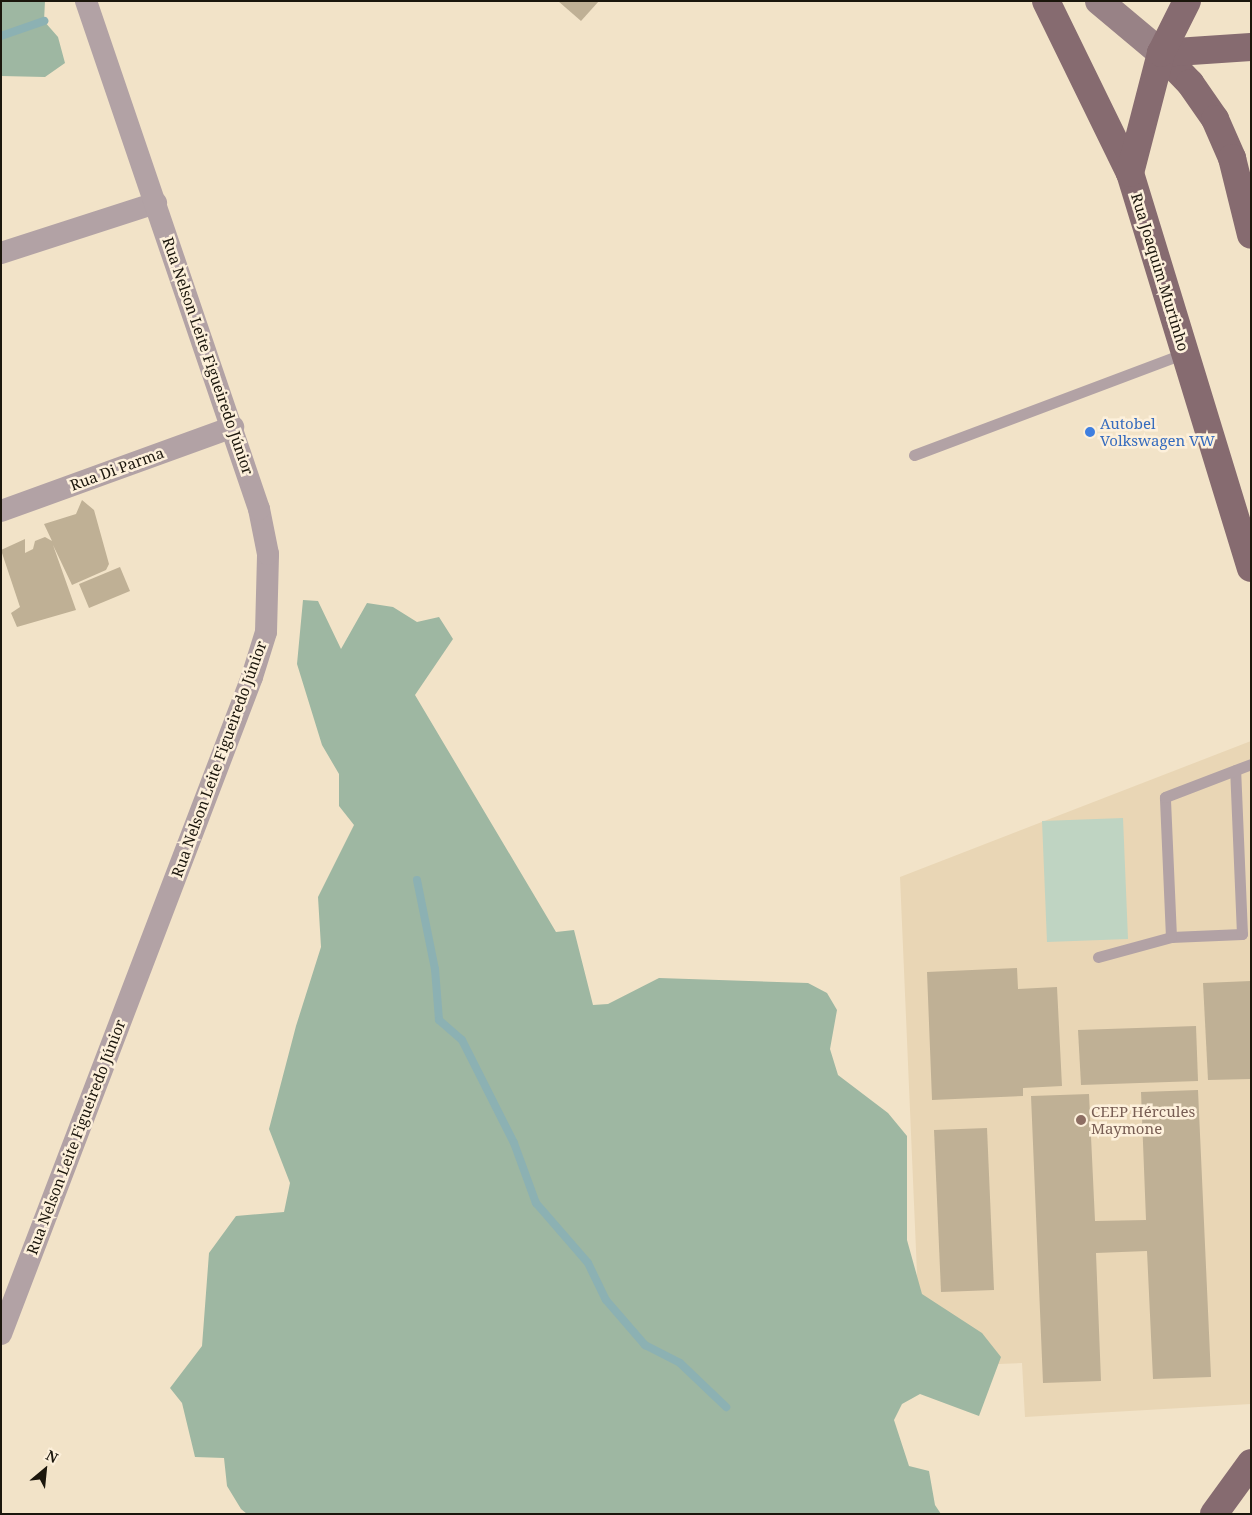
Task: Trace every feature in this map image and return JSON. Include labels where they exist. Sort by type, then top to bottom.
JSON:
[{"type":"main road","points":[[1046,1],[1130,173]]},
{"type":"main road","points":[[1099,1],[1161,53],[1190,82],[1215,119],[1232,158],[1251,235]]},
{"type":"main road","name":"Rua Joaquim Murtinho","points":[[1187,1],[1161,53],[1130,173],[1251,568]]},
{"type":"main road","points":[[1161,53],[1251,46]]},
{"type":"main road","points":[[1214,1514],[1251,1463]]},
{"type":"street","name":"Rua Nelson Leite Figueiredo Júnior","points":[[1,1334],[252,677],[266,632],[268,554],[259,509],[233,427],[86,1]]},
{"type":"street","points":[[1,253],[156,203]]},
{"type":"street","name":"Rua Di Parma","points":[[1,511],[233,427]]},
{"type":"lane","points":[[914,455],[1185,353]]},
{"type":"lane","points":[[1171,937],[1165,797],[1251,764]]},
{"type":"lane","points":[[1098,957],[1171,937],[1242,934],[1235,770]]},
{"type":"shaded area","name":"CEEP Hércules Maymone","points":[[1251,741],[1251,1404],[1025,1417],[1022,1363],[921,1367],[900,877]]},
{"type":"green space","points":[[1,1],[45,1],[44,21],[58,37],[65,63],[45,77],[1,76]]},
{"type":"green space","points":[[303,600],[318,601],[341,649],[367,603],[393,607],[417,622],[439,617],[453,639],[415,695],[556,932],[574,930],[593,1005],[608,1004],[659,978],[808,983],[827,993],[837,1010],[830,1049],[838,1075],[888,1113],[907,1136],[907,1240],[922,1294],[982,1333],[1001,1357],[979,1416],[920,1394],[902,1404],[894,1420],[909,1466],[929,1471],[935,1505],[941,1514],[247,1514],[241,1509],[227,1486],[224,1458],[195,1457],[182,1403],[170,1388],[202,1346],[209,1253],[236,1216],[284,1212],[290,1183],[269,1129],[296,1026],[321,947],[318,897],[354,825],[339,806],[339,774],[322,745],[297,664]]},
{"type":"green space","points":[[1123,818],[1128,939],[1047,942],[1042,821]]},
{"type":"building","points":[[558,1],[599,1],[581,21]]},
{"type":"building","points":[[82,500],[94,510],[109,564],[106,570],[72,585],[53,545],[76,610],[17,627],[11,613],[20,607],[1,550],[25,539],[25,553],[33,549],[35,541],[45,537],[52,541],[44,524],[76,514]]},
{"type":"building","points":[[120,567],[130,591],[89,608],[79,584]]},
{"type":"building","points":[[1017,968],[1018,989],[1057,987],[1062,1086],[1023,1088],[1023,1096],[932,1100],[927,972]]},
{"type":"building","points":[[1251,981],[1251,1079],[1208,1080],[1203,983]]},
{"type":"building","points":[[1196,1026],[1198,1081],[1081,1085],[1078,1030]]},
{"type":"building","points":[[1198,1090],[1211,1377],[1153,1379],[1147,1251],[1096,1253],[1101,1381],[1043,1383],[1031,1096],[1089,1094],[1095,1221],[1146,1220],[1141,1092]]},
{"type":"building","points":[[987,1128],[994,1290],[941,1292],[934,1130]]},
{"type":"waterway","points":[[1,36],[44,21]]},
{"type":"waterway","points":[[417,880],[435,969],[439,1020],[462,1040],[514,1143],[536,1203],[588,1263],[606,1300],[645,1345],[680,1363],[726,1407]]},
{"type":"place","name":"Autobel Volkswagen VW","points":[[1090,432]]},
{"type":"place","name":"CEEP Hércules Maymone","points":[[1081,1120]]}]
